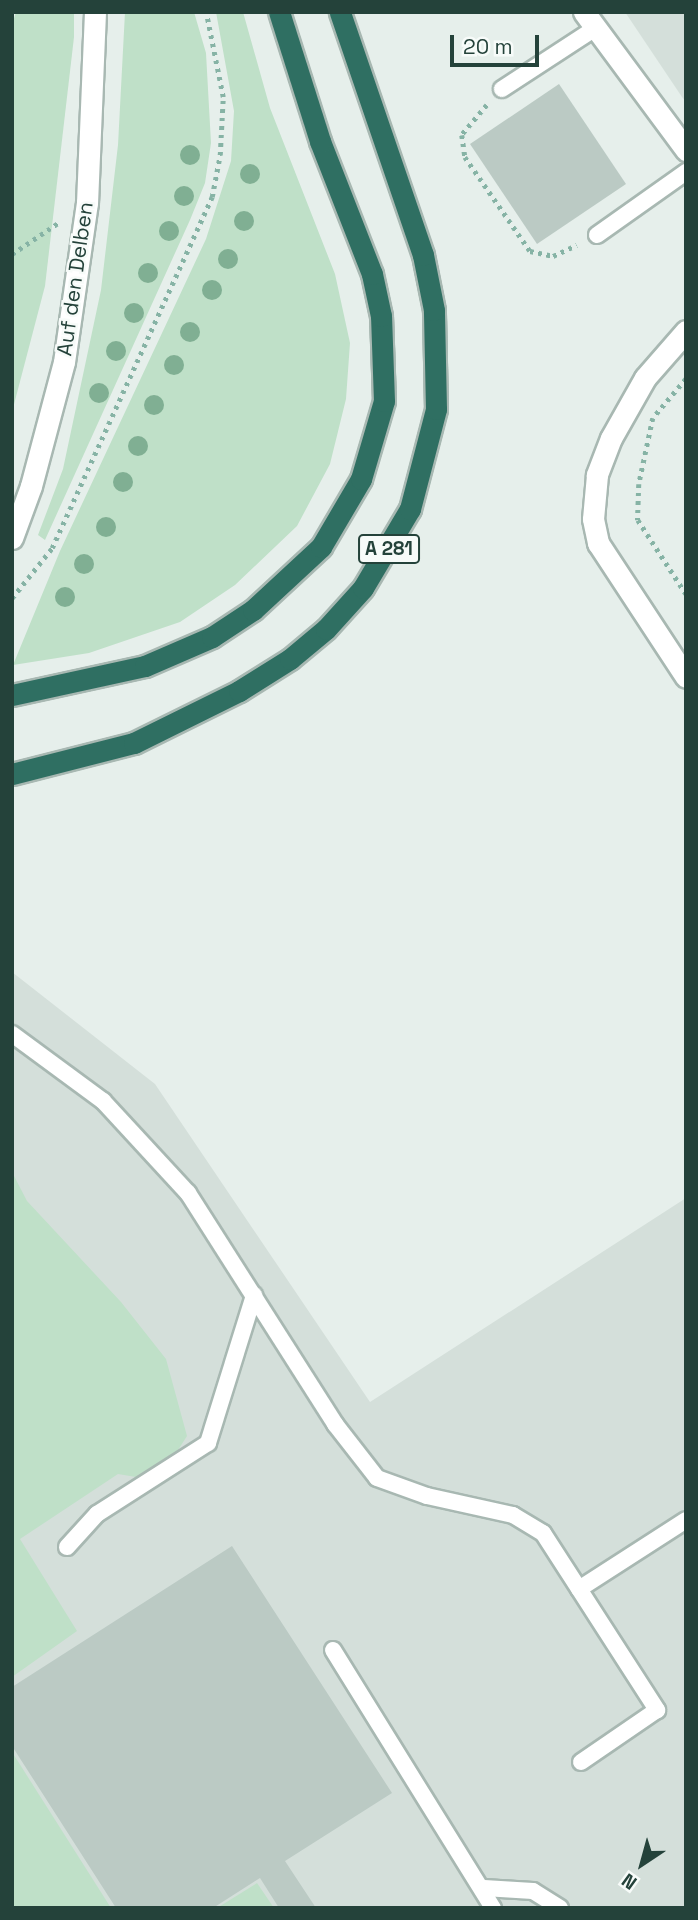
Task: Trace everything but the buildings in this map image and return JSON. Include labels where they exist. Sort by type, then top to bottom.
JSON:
[{"type":"highway","name":"A 281","points":[[12,695],[145,666],[212,637],[253,610],[314,555],[361,479],[384,401],[381,316],[372,274],[316,128],[279,12]]},
{"type":"highway","name":"A 281","points":[[12,774],[134,743],[239,691],[289,659],[326,629],[363,588],[410,509],[436,409],[434,310],[423,255],[340,12]]},
{"type":"street","name":"Auf den Delben","points":[[12,538],[31,486],[64,362],[87,203],[95,12]]},
{"type":"street","points":[[591,17],[686,150]]},
{"type":"street","points":[[686,331],[645,378],[603,456],[593,495],[597,543],[686,677]]},
{"type":"lane","points":[[502,89],[591,17]]},
{"type":"lane","points":[[597,235],[686,172]]},
{"type":"lane","points":[[12,1034],[113,1111],[188,1193],[335,1424],[377,1478],[427,1496],[513,1515],[543,1533],[657,1710],[581,1762]]},
{"type":"lane","points":[[67,1547],[97,1514],[208,1443],[254,1295]]},
{"type":"lane","points":[[579,1589],[686,1520]]},
{"type":"lane","points":[[333,1650],[484,1888],[493,1908]]},
{"type":"lane","points":[[484,1888],[533,1891],[560,1908]]},
{"type":"path","points":[[12,598],[52,548],[212,197],[220,155],[223,97],[206,12]]},
{"type":"path","points":[[502,89],[462,135],[465,157],[530,251],[552,256],[597,235]]},
{"type":"path","points":[[12,254],[87,203]]},
{"type":"path","points":[[686,379],[653,418],[639,484],[638,520],[686,594]]},
{"type":"shaded area","points":[[625,12],[686,12],[686,102],[682,97]]},
{"type":"shaded area","points":[[12,972],[155,1084],[370,1402],[686,1198],[686,1908],[12,1908]]},
{"type":"green space","points":[[16,12],[74,12],[74,37],[45,286],[12,412],[12,25]]},
{"type":"green space","points":[[125,12],[194,12],[206,53],[211,143],[205,183],[45,540],[38,535],[63,469],[101,290],[118,145]]},
{"type":"green space","points":[[216,12],[243,12],[270,108],[335,274],[350,343],[346,399],[330,464],[297,526],[235,585],[180,622],[89,653],[13,665],[60,551],[206,239],[231,161],[234,111]]},
{"type":"green space","points":[[12,1172],[27,1201],[121,1302],[166,1359],[187,1436],[171,1461],[136,1477],[118,1474],[20,1539],[77,1631],[12,1677]]},
{"type":"green space","points":[[12,1752],[111,1908],[12,1908]]},
{"type":"green space","points":[[257,1883],[274,1908],[217,1908]]}]
